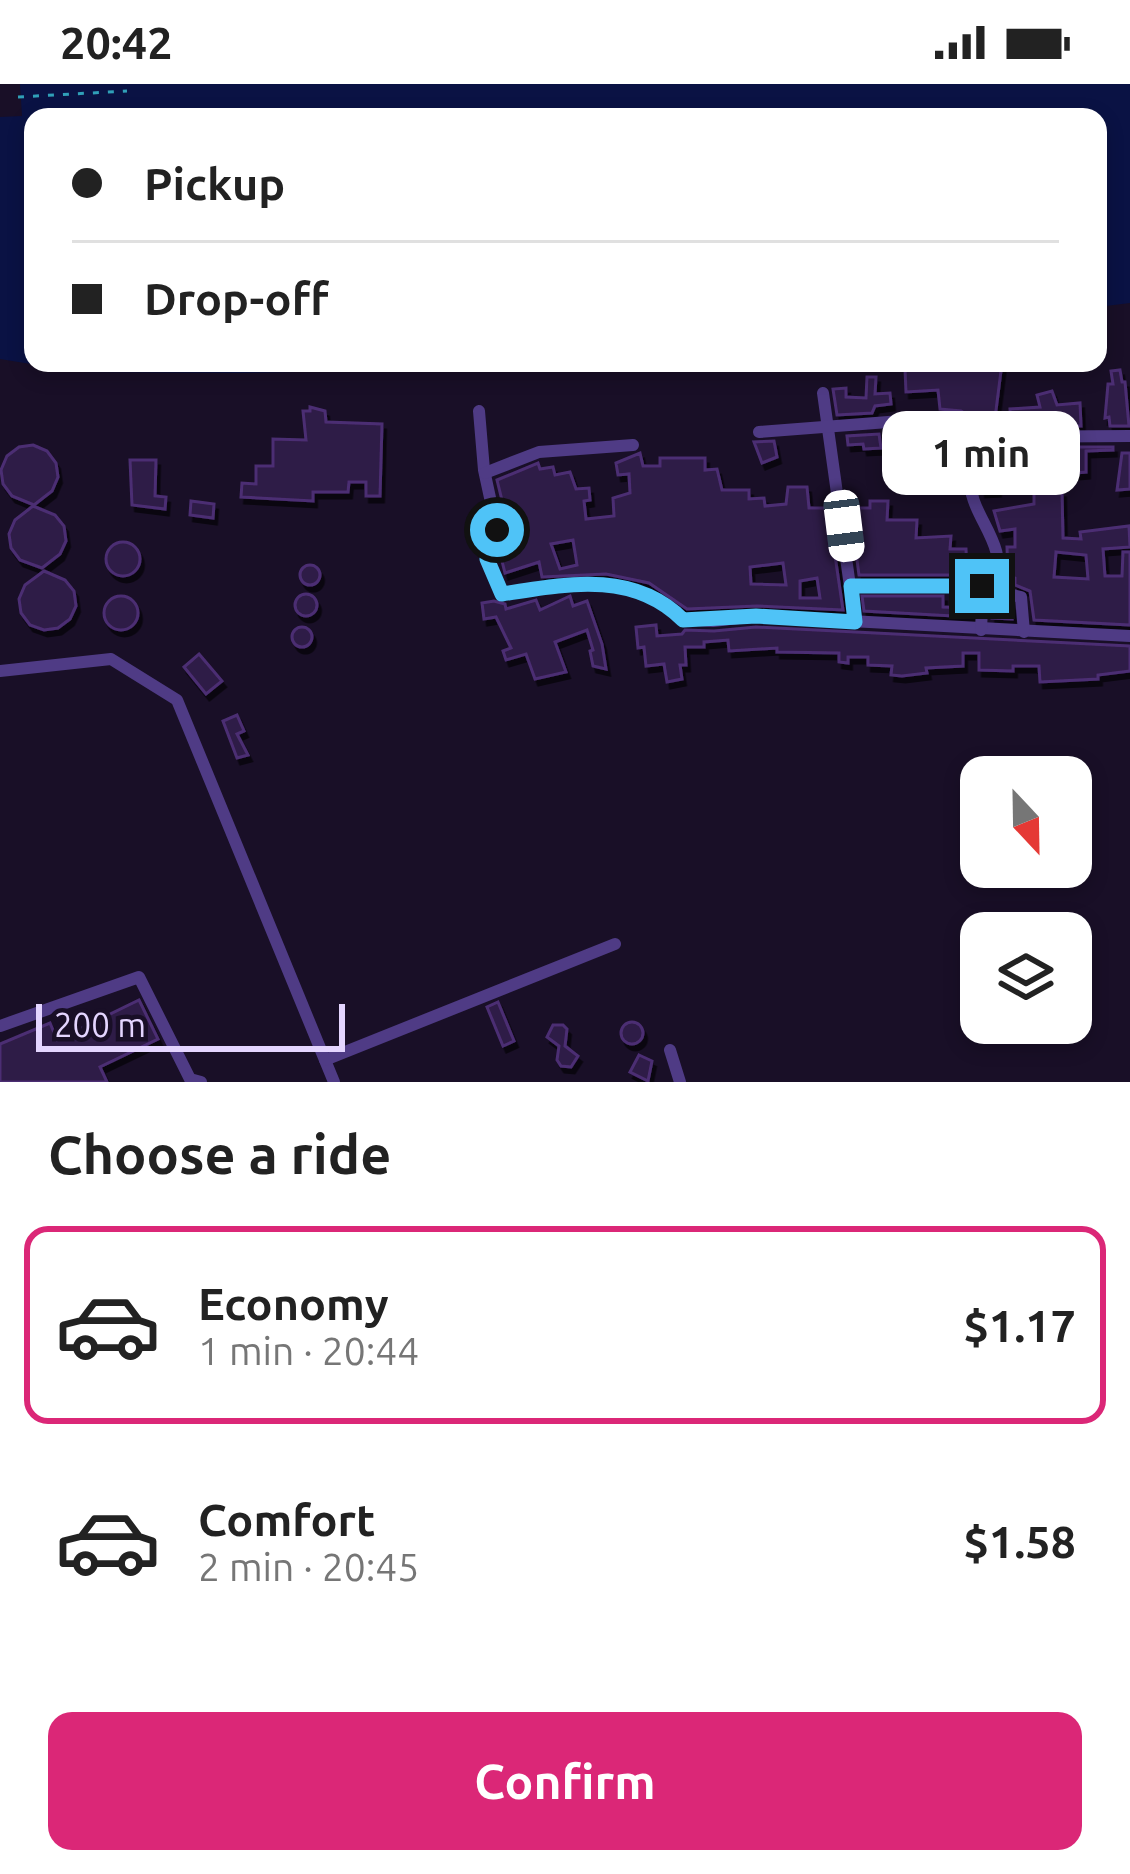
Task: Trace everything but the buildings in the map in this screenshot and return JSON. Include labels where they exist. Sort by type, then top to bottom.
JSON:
[{"type":"street","points":[[823,393],[855,622]]},
{"type":"street","points":[[479,411],[484,473],[497,530],[487,559],[502,594],[598,582],[638,590],[666,603],[683,620],[756,616],[1130,636]]},
{"type":"street","points":[[759,432],[927,418],[956,420],[983,437],[1130,436]]},
{"type":"street","points":[[983,437],[969,478],[998,549],[1001,568],[996,587],[1021,598],[1024,632]]},
{"type":"street","points":[[484,473],[538,452],[633,445]]},
{"type":"street","points":[[851,586],[982,586],[980,630]]},
{"type":"street","points":[[0,671],[110,658],[177,700],[334,1082]]},
{"type":"street","points":[[325,1060],[615,944]]},
{"type":"street","points":[[0,1026],[139,977],[190,1079],[201,1082]]},
{"type":"street","points":[[670,1050],[680,1082]]},
{"type":"path","points":[[18,97],[127,91]]},
{"type":"shaded area","points":[[0,84],[1130,84],[1130,303],[1107,306],[1107,108],[24,108],[24,363],[0,359]]},
{"type":"shaded area","points":[[80,372],[295,372],[238,373]]},
{"type":"pier","points":[[0,84],[20,84],[22,116],[0,117]]},
{"type":"route","points":[[497,530],[487,559],[502,594],[598,582],[638,590],[666,603],[683,620],[756,616],[855,622],[851,586],[982,586]]}]
